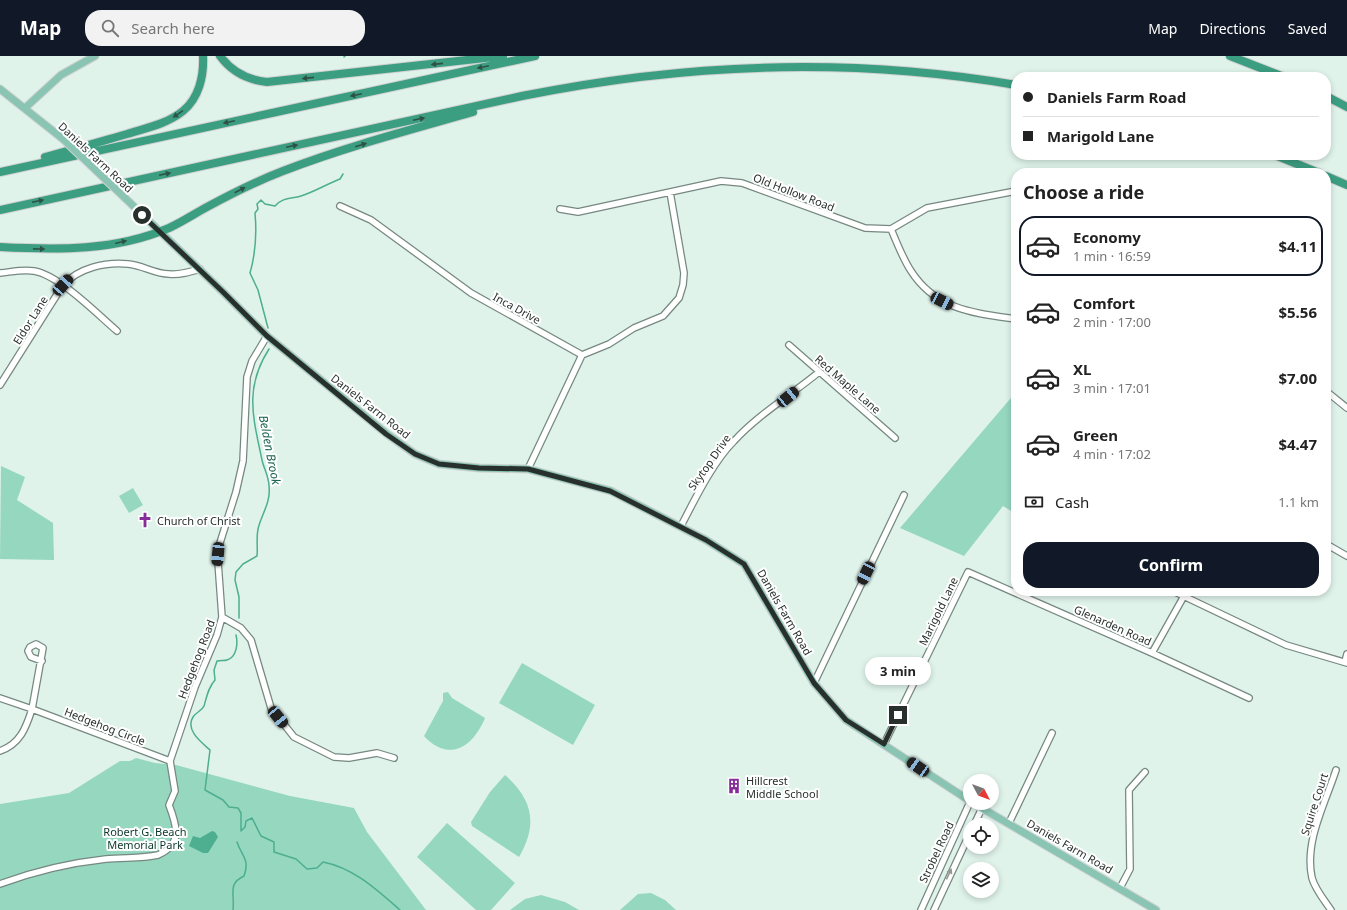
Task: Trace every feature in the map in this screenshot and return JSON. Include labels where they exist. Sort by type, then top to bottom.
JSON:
[{"type":"highway","points":[[0,171],[143,129],[175,117],[187,107],[196,94],[203,73],[203,56]]},
{"type":"highway","points":[[220,56],[228,66],[240,74],[253,80],[267,82],[503,56]]},
{"type":"highway","points":[[0,171],[535,56]]},
{"type":"highway","points":[[1230,56],[1271,72]]},
{"type":"highway","points":[[0,210],[543,92],[659,74],[769,67],[892,70],[954,76],[1011,84]]},
{"type":"highway","points":[[0,247],[91,248],[117,244],[175,226],[246,187],[305,162],[543,92]]},
{"type":"highway","points":[[1331,99],[1347,107]]},
{"type":"highway","points":[[1287,160],[1307,168]]},
{"type":"highway","points":[[1331,178],[1347,185]]},
{"type":"main road","points":[[26,108],[61,75],[96,56]]},
{"type":"main road","name":"Daniels Farm Road","points":[[0,89],[26,108],[63,139],[200,269],[267,336],[386,434],[415,454],[439,464],[479,468],[528,469],[610,491],[682,526],[744,564],[814,683],[846,720],[963,797]]},
{"type":"main road","name":"Daniels Farm Road","points":[[986,810],[1156,910]]},
{"type":"street","name":"Old Hollow Road","points":[[560,209],[578,212],[721,180],[742,183],[859,226],[891,229]]},
{"type":"street","points":[[528,469],[582,355],[609,344],[634,328],[663,316],[679,298],[683,285],[684,273],[670,192]]},
{"type":"street","points":[[1011,192],[927,208],[891,229],[910,270],[922,285],[936,298],[962,309],[1011,318]]},
{"type":"street","name":"Inca Drive","points":[[340,206],[371,220],[471,293],[582,355]]},
{"type":"street","name":"Eldor Lane","points":[[0,385],[63,285],[72,276],[83,270],[107,265],[129,264],[169,274],[184,273],[200,269]]},
{"type":"street","points":[[0,273],[23,270],[36,271],[63,285],[117,331]]},
{"type":"street","name":"Hedgehog Road","points":[[170,761],[195,687],[217,635],[222,617],[218,562],[219,546],[236,492],[243,461],[247,376],[252,361],[267,336]]},
{"type":"street","name":"Red Maple Lane","points":[[788,345],[895,438]]},
{"type":"street","name":"Skytop Drive","points":[[682,526],[697,496],[733,442],[758,419],[819,372]]},
{"type":"street","points":[[1331,395],[1347,408]]},
{"type":"street","points":[[814,683],[904,495]]},
{"type":"street","points":[[1331,547],[1347,556]]},
{"type":"street","name":"Glenarden Road","points":[[968,572],[1011,591]]},
{"type":"street","name":"Marigold Lane","points":[[884,744],[968,572]]},
{"type":"street","name":"Glenarden Road","points":[[1023,596],[1249,698]]},
{"type":"street","points":[[1152,653],[1184,596],[1286,645],[1346,662],[1347,654]]},
{"type":"street","points":[[222,617],[241,628],[251,640],[270,708],[294,737],[334,757],[348,758],[377,753],[394,758]]},
{"type":"street","points":[[0,751],[9,748],[19,738],[26,727],[32,709],[42,661]]},
{"type":"street","name":"Hedgehog Circle","points":[[0,698],[170,761]]},
{"type":"street","points":[[1009,823],[1052,733]]},
{"type":"street","points":[[0,884],[28,874],[67,864],[132,856],[150,857],[165,852],[175,840],[177,831],[169,805],[175,791],[174,777],[170,761]]},
{"type":"street","name":"Squire Court","points":[[1331,910],[1312,879],[1310,857],[1313,838],[1336,770]]},
{"type":"street","points":[[1120,888],[1130,869],[1129,790],[1145,772]]},
{"type":"street","name":"Strobel Road","points":[[921,910],[967,810]]},
{"type":"street","name":"Strobel Road","points":[[934,910],[963,848]]},
{"type":"green space","points":[[1011,398],[1011,511],[1003,506],[964,556],[900,528]]},
{"type":"green space","points":[[1,466],[25,477],[17,500],[53,523],[54,560],[0,559]]},
{"type":"green space","points":[[133,488],[143,505],[129,513],[119,496]]},
{"type":"green space","points":[[522,663],[595,705],[573,745],[499,703]]},
{"type":"green space","points":[[448,692],[452,698],[485,718],[474,737],[467,744],[451,750],[442,749],[433,744],[424,736],[443,701],[443,693]]},
{"type":"green space","name":"Robert G. Beach Memorial Park","points":[[136,758],[155,763],[176,765],[290,796],[354,808],[367,832],[426,910],[0,910],[0,804],[69,793],[120,761],[130,761]]},
{"type":"green space","points":[[505,775],[522,794],[530,813],[529,834],[519,857],[472,826],[471,822],[490,792]]},
{"type":"green space","points":[[447,823],[515,883],[491,910],[476,910],[417,857]]},
{"type":"green space","points":[[651,893],[665,900],[676,910],[620,910],[638,894]]},
{"type":"green space","points":[[541,895],[565,902],[579,910],[510,910],[525,899]]},
{"type":"shaded area","points":[[212,831],[215,832],[218,837],[208,853],[203,853],[189,846],[193,836],[200,838]]},
{"type":"waterway","name":"Belden Brook","points":[[268,328],[258,290],[250,273],[256,243],[255,213],[258,209],[257,204],[261,200],[265,204],[275,206],[284,200],[306,194],[340,179],[343,174]]},
{"type":"waterway","name":"Belden Brook","points":[[239,618],[239,597],[235,580],[236,572],[243,564],[257,556],[257,536],[259,524],[269,498],[269,483],[262,460],[256,430],[253,403],[253,390],[256,377],[261,363],[269,349]]},
{"type":"waterway","name":"Belden Brook","points":[[236,635],[237,646],[235,653],[227,660],[217,661],[214,670],[215,680],[209,689],[204,706],[194,715],[191,722],[192,731],[210,750],[205,790],[223,800],[229,807],[238,808],[241,813],[241,831],[245,827],[246,821],[252,818],[261,836],[274,842],[274,852],[296,859],[307,869],[317,868],[323,862],[345,869],[383,895],[400,910]]},
{"type":"waterway","points":[[233,910],[233,890],[235,882],[244,876],[246,870],[245,858],[237,842]]},
{"type":"place","name":"Church of Christ","points":[[145,520]]},
{"type":"place","name":"Hillcrest Middle School","points":[[734,786]]},
{"type":"route","points":[[142,215],[267,336],[386,434],[415,454],[439,464],[479,468],[528,469],[610,491],[682,526],[744,564],[814,683],[846,720],[884,744],[898,715]]}]
